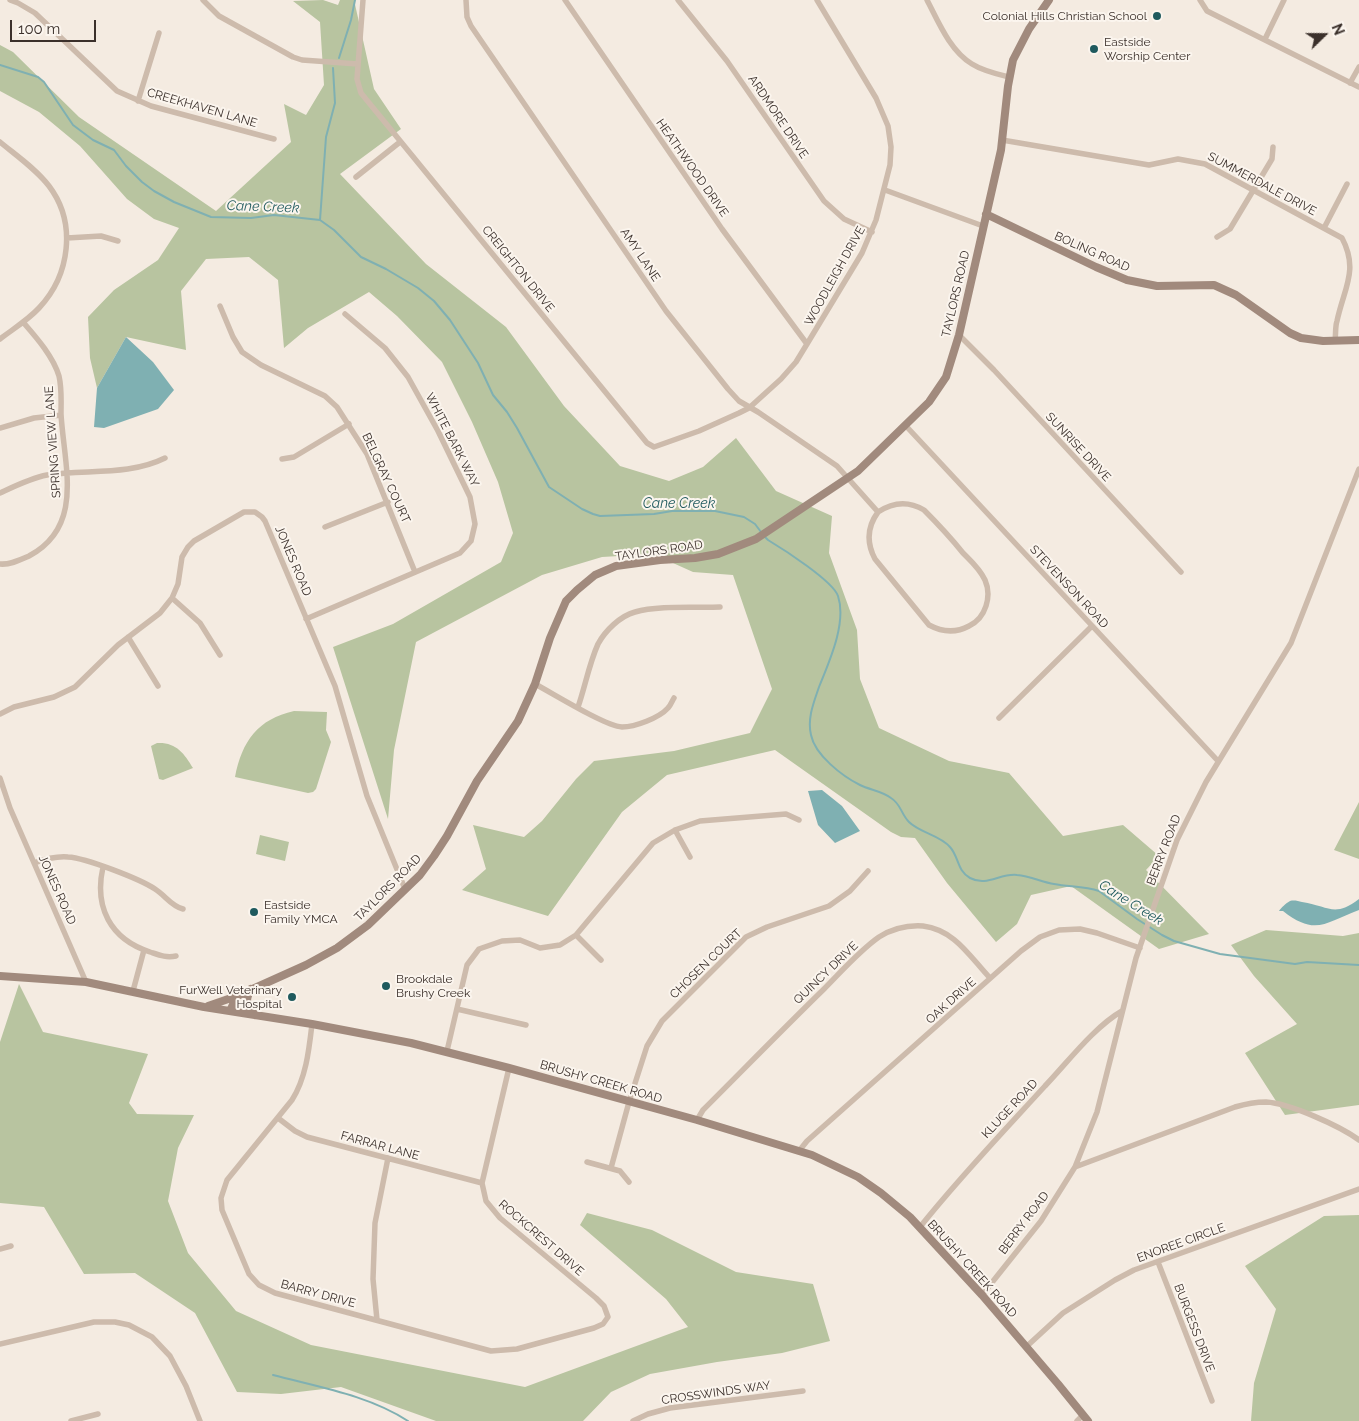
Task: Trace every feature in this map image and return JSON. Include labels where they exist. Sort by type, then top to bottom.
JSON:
[{"type":"street","name":"CREEKHAVEN LANE","points":[[10,0],[34,13],[117,91],[150,106],[274,139]]},
{"type":"street","points":[[203,0],[219,16],[293,57],[302,60],[358,64]]},
{"type":"street","name":"CREIGHTON DRIVE","points":[[363,0],[358,64],[358,83],[361,93],[649,445],[658,447],[749,408]]},
{"type":"street","name":"AMY LANE","points":[[466,0],[467,17],[471,26],[666,311],[739,401],[837,466],[878,512]]},
{"type":"street","name":"HEATHWOOD DRIVE","points":[[565,0],[722,229],[807,344]]},
{"type":"street","name":"ARDMORE DRIVE","points":[[678,0],[727,61],[824,201],[844,219],[872,232]]},
{"type":"street","name":"WOODLEIGH DRIVE","points":[[749,408],[781,379],[807,344],[862,253],[872,232],[885,190],[891,157],[890,136],[884,116],[868,84],[817,0]]},
{"type":"street","points":[[927,0],[948,37],[963,58],[979,68],[1009,77]]},
{"type":"street","name":"TAYLORS ROAD","points":[[204,1007],[237,996],[306,965],[337,948],[368,925],[420,875],[434,856],[477,781],[518,721],[536,684],[550,638],[566,601],[595,574],[616,566],[718,554],[756,539],[867,464],[930,402],[951,366],[959,335],[1002,140],[1009,77],[1013,60],[1020,43],[1049,0]]},
{"type":"street","points":[[1200,0],[1206,11],[1359,87]]},
{"type":"street","points":[[1265,39],[1284,0]]},
{"type":"street","points":[[138,101],[159,33]]},
{"type":"street","points":[[1350,83],[1359,67]]},
{"type":"street","name":"SUMMERDALE DRIVE","points":[[1002,140],[1124,162],[1150,165],[1178,159],[1205,164],[1342,238],[1351,247],[1356,261],[1354,277],[1337,320],[1335,340]]},
{"type":"street","points":[[0,142],[49,186],[62,210],[67,238],[64,264],[56,287],[40,307],[0,339]]},
{"type":"street","points":[[356,177],[400,142]]},
{"type":"street","points":[[1217,237],[1230,229],[1254,190],[1272,159],[1272,147]]},
{"type":"street","points":[[1324,228],[1346,184]]},
{"type":"street","points":[[885,190],[983,226]]},
{"type":"street","name":"BOLING ROAD","points":[[986,214],[1127,280],[1157,286],[1214,285],[1236,295],[1295,336],[1308,340],[1359,340]]},
{"type":"street","points":[[67,238],[101,236],[118,241]]},
{"type":"street","name":"BELGRAY COURT","points":[[220,306],[242,352],[261,366],[325,396],[337,407],[367,454],[416,572]]},
{"type":"street","name":"WHITE BARK WAY","points":[[306,619],[460,553],[470,541],[475,524],[470,497],[438,431],[408,376],[385,348],[345,314]]},
{"type":"street","name":"SPRING VIEW LANE","points":[[0,564],[11,564],[27,557],[44,546],[55,536],[63,521],[66,506],[66,473],[60,385],[56,367],[23,322]]},
{"type":"street","name":"SUNRISE DRIVE","points":[[959,335],[994,370],[1181,572]]},
{"type":"street","points":[[0,428],[34,418],[61,414]]},
{"type":"street","points":[[282,459],[294,458],[349,424]]},
{"type":"street","name":"STEVENSON ROAD","points":[[906,426],[1218,761]]},
{"type":"street","points":[[0,493],[36,478],[66,473],[132,469],[148,466],[165,458]]},
{"type":"street","name":"BERRY ROAD","points":[[982,1295],[1041,1221],[1075,1166],[1097,1112],[1140,948],[1177,840],[1197,798],[1218,761],[1291,643],[1359,469]]},
{"type":"street","points":[[325,527],[388,502]]},
{"type":"street","points":[[905,503],[916,505],[937,523],[981,573],[986,582],[988,598],[986,608],[971,626],[955,631],[937,629],[929,625],[875,559],[868,541],[869,532],[878,512],[894,505],[905,503]]},
{"type":"street","name":"JONES ROAD","points":[[0,714],[14,707],[43,701],[69,690],[80,682],[128,637],[160,613],[172,598],[178,584],[182,557],[191,544],[244,512],[252,511],[259,514],[265,521],[335,686],[367,796],[405,889]]},
{"type":"street","points":[[172,598],[200,622],[220,655]]},
{"type":"street","points":[[578,707],[598,644],[607,631],[619,620],[633,612],[649,609],[720,607]]},
{"type":"street","points":[[1000,718],[1092,626]]},
{"type":"street","points":[[128,637],[158,686]]},
{"type":"street","points":[[536,684],[606,723],[621,727],[636,726],[667,709],[674,698]]},
{"type":"street","name":"JONES ROAD","points":[[0,778],[10,808],[86,982]]},
{"type":"street","points":[[447,1051],[467,965],[479,949],[502,942],[520,940],[540,948],[560,945],[576,935],[653,843],[675,830],[700,821],[786,814],[800,820]]},
{"type":"street","points":[[675,830],[690,857]]},
{"type":"street","points":[[34,863],[53,858],[69,857],[82,859],[150,886],[175,907],[183,909]]},
{"type":"street","points":[[103,867],[100,890],[102,904],[106,916],[122,937],[144,950],[169,958],[176,956]]},
{"type":"street","name":"CHOSEN COURT","points":[[611,1168],[629,1102],[647,1046],[656,1027],[746,938],[759,930],[829,906],[842,897],[868,871]]},
{"type":"street","name":"QUINCY DRIVE","points":[[697,1120],[703,1110],[793,1020],[869,945],[885,934],[899,928],[915,926],[929,927],[943,932],[960,944],[990,978]]},
{"type":"street","name":"OAK DRIVE","points":[[799,1151],[990,978],[1032,943],[1047,934],[1073,928],[1086,930],[1140,948]]},
{"type":"street","points":[[576,935],[601,960]]},
{"type":"street","points":[[133,991],[144,950]]},
{"type":"street","points":[[0,969],[0,976]]},
{"type":"street","name":"BRUSHY CREEK ROAD","points":[[0,976],[86,982],[204,1007],[312,1024],[447,1051],[697,1120],[799,1151],[834,1164],[858,1177],[894,1203],[920,1227],[1026,1347],[1082,1419]]},
{"type":"street","points":[[252,989],[246,998],[247,1005],[255,1015]]},
{"type":"street","points":[[230,1011],[237,996]]},
{"type":"street","points":[[457,1009],[526,1025]]},
{"type":"street","name":"KLUGE ROAD","points":[[920,1227],[948,1191],[1073,1055],[1109,1019],[1122,1011]]},
{"type":"street","name":"BARRY DRIVE","points":[[312,1024],[302,1079],[295,1095],[231,1175],[225,1185],[221,1198],[222,1210],[249,1274],[259,1285],[275,1293],[492,1351],[509,1350],[603,1324],[608,1318],[606,1310],[598,1300]]},
{"type":"street","points":[[482,1183],[509,1068]]},
{"type":"street","points":[[1075,1166],[1235,1107],[1261,1102],[1277,1103],[1298,1110],[1359,1140]]},
{"type":"street","name":"FARRAR LANE","points":[[278,1118],[302,1135],[482,1183]]},
{"type":"street","points":[[378,1320],[373,1279],[375,1223],[377,1204],[388,1158]]},
{"type":"street","points":[[587,1162],[621,1172],[629,1182]]},
{"type":"street","name":"ROCKCREST DRIVE","points":[[482,1183],[486,1201],[493,1211],[598,1300]]},
{"type":"street","name":"ENOREE CIRCLE","points":[[1026,1347],[1064,1313],[1134,1270],[1359,1189]]},
{"type":"street","points":[[0,1249],[11,1246]]},
{"type":"street","name":"BURGESS DRIVE","points":[[1158,1262],[1212,1401]]},
{"type":"street","points":[[0,1344],[94,1322],[115,1322],[129,1325],[152,1337],[170,1356],[186,1386],[200,1421]]},
{"type":"street","name":"CROSSWINDS WAY","points":[[633,1421],[648,1414],[670,1408],[803,1391]]},
{"type":"street","points":[[71,1421],[98,1414]]},
{"type":"green space","points":[[323,0],[338,5],[340,0],[354,0],[374,89],[401,129],[340,174],[426,264],[506,327],[564,406],[620,466],[669,481],[703,467],[736,438],[776,491],[832,516],[829,553],[857,630],[860,679],[879,728],[949,761],[1009,773],[1063,836],[1123,825],[1159,856],[1146,870],[1209,934],[1159,949],[1071,886],[1031,895],[1017,924],[996,942],[947,883],[915,838],[901,837],[891,832],[775,750],[667,775],[622,812],[548,916],[462,890],[486,869],[473,825],[524,837],[542,821],[576,779],[594,761],[674,751],[750,733],[772,689],[733,575],[693,572],[653,554],[602,557],[542,575],[416,642],[394,750],[388,819],[333,647],[393,624],[501,562],[513,533],[498,482],[472,422],[442,362],[397,316],[369,292],[308,328],[284,348],[278,280],[249,257],[206,259],[181,291],[186,350],[126,337],[97,388],[90,358],[88,317],[114,290],[158,260],[179,228],[154,219],[127,199],[80,146],[39,112],[0,91],[0,45],[13,52],[79,117],[216,211],[291,142],[284,104],[306,115],[324,85],[320,22],[293,1]]},
{"type":"green space","points":[[294,711],[327,712],[326,730],[331,742],[316,789],[308,793],[235,777],[247,742],[261,726],[281,715]]},
{"type":"green space","points":[[157,743],[169,744],[179,749],[193,768],[163,780],[159,779],[151,746]]},
{"type":"green space","points":[[1359,802],[1359,859],[1334,850]]},
{"type":"green space","points":[[260,835],[289,842],[285,861],[256,854]]},
{"type":"green space","points":[[1266,930],[1343,936],[1359,933],[1359,1105],[1285,1115],[1245,1053],[1297,1024],[1254,976],[1231,945]]},
{"type":"green space","points":[[19,984],[43,1032],[148,1054],[129,1103],[137,1114],[194,1115],[178,1148],[168,1201],[188,1253],[236,1311],[311,1345],[525,1387],[688,1327],[666,1299],[580,1225],[587,1213],[652,1230],[736,1272],[813,1284],[830,1341],[782,1353],[650,1374],[611,1392],[583,1421],[436,1421],[341,1387],[281,1394],[237,1392],[195,1313],[135,1273],[84,1274],[44,1207],[0,1203],[0,1042]]},
{"type":"green space","points":[[1359,1215],[1359,1421],[1251,1421],[1254,1383],[1276,1309],[1245,1266],[1324,1216]]},
{"type":"water","points":[[126,337],[153,362],[174,390],[158,409],[104,428],[94,427],[97,388]]},
{"type":"water","points":[[822,790],[842,806],[860,831],[835,843],[818,825],[808,791]]},
{"type":"water","points":[[1359,899],[1359,910],[1321,925],[1304,924],[1283,911],[1279,911],[1290,901],[1337,909],[1350,905]]},
{"type":"waterway","points":[[339,58],[355,0]]},
{"type":"waterway","name":"Cane Creek","points":[[0,65],[38,77],[44,82],[73,125],[93,140],[114,150],[126,166],[142,182],[174,202],[211,217],[251,218],[274,215],[320,220],[334,230],[361,257],[418,288],[434,301],[450,320],[478,363],[493,395],[517,428],[549,487],[582,509],[600,516],[654,514],[672,511],[715,511],[744,517],[755,524],[761,532]]},
{"type":"waterway","points":[[320,220],[326,137],[335,103],[333,68]]},
{"type":"waterway","name":"Cane Creek","points":[[764,536],[818,574],[838,596],[840,607],[839,630],[810,716],[811,735],[818,750],[830,764],[845,776],[894,800],[909,822],[946,843],[953,851],[960,868],[970,878],[982,881],[1017,875],[1054,884],[1099,891],[1162,935],[1174,941],[1220,954],[1295,964],[1307,962],[1359,965]]},
{"type":"waterway","points":[[273,1375],[360,1398],[393,1412],[408,1421]]},
{"type":"place","name":"Colonial Hills Christian School","points":[[1157,16]]},
{"type":"place","name":"Eastside Worship Center","points":[[1094,49]]},
{"type":"place","name":"Eastside Family YMCA","points":[[254,912]]},
{"type":"place","name":"Brookdale Brushy Creek","points":[[386,986]]},
{"type":"place","name":"FurWell Veterinary Hospital","points":[[292,997]]}]
